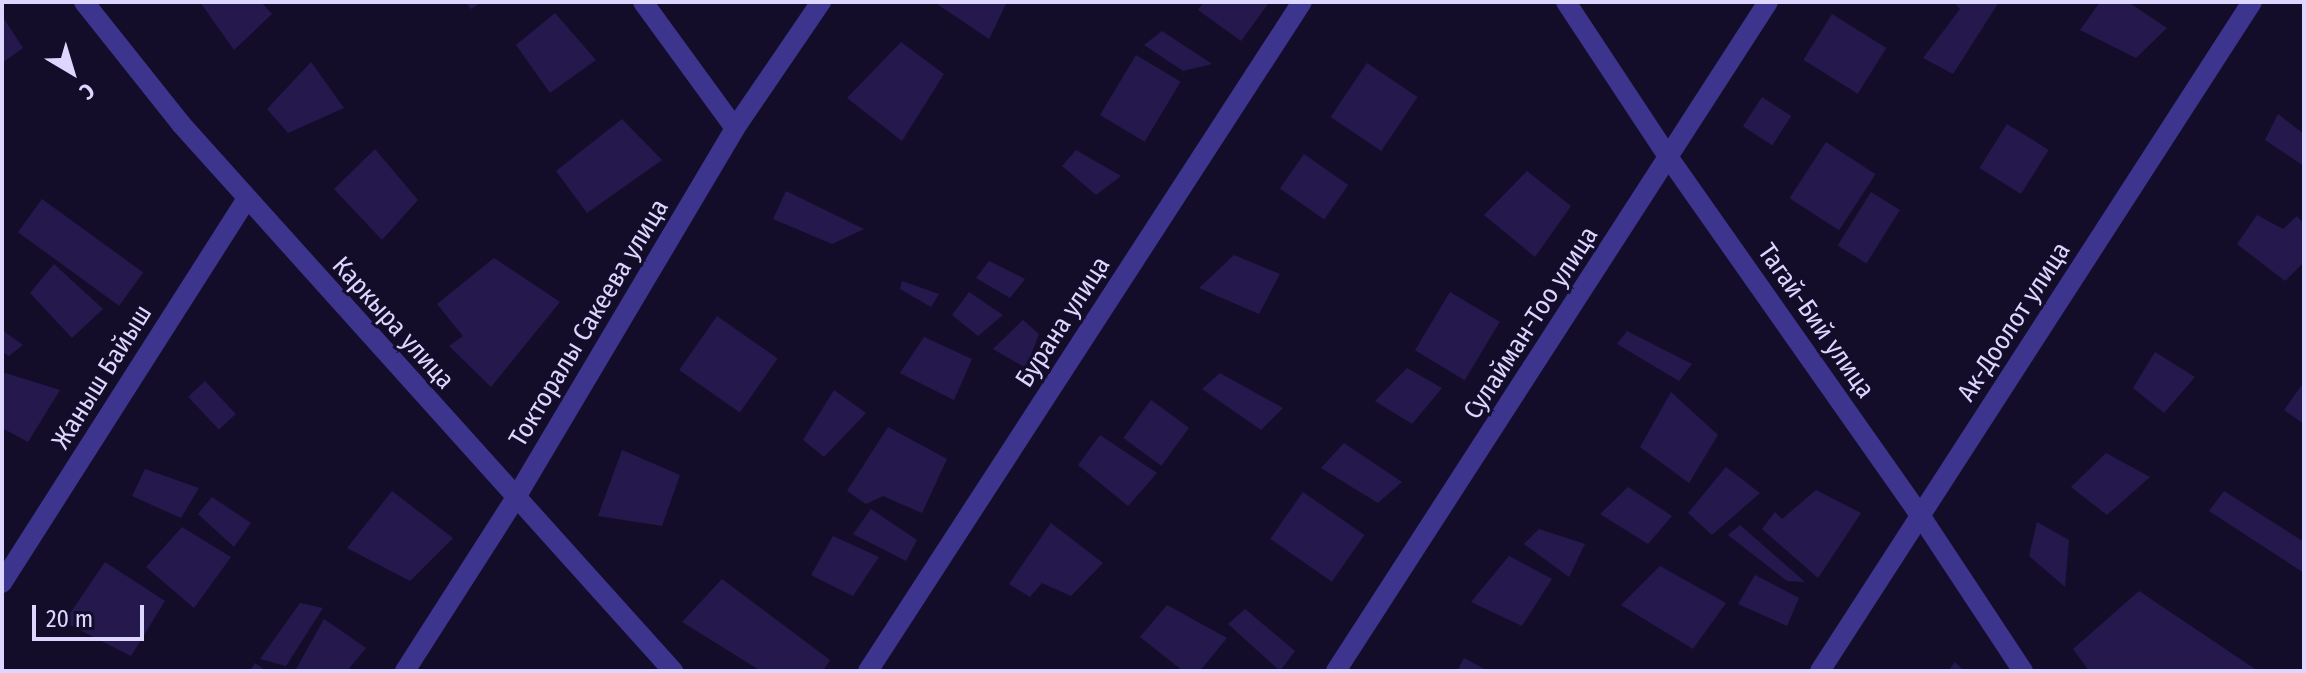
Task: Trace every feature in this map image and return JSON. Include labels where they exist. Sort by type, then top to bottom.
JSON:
[{"type":"street","name":"Каркыра улица","points":[[84,2],[181,124],[515,499],[673,671]]},
{"type":"street","points":[[643,2],[735,128]]},
{"type":"street","name":"Токторалы Сакеева улица","points":[[405,671],[515,499],[735,128],[821,2]]},
{"type":"street","name":"Бурана улица","points":[[868,671],[1302,2]]},
{"type":"street","name":"Тагай-Бий улица","points":[[1566,2],[1669,158],[1920,515],[2023,671]]},
{"type":"street","name":"Сулайман-Тоо улица","points":[[1336,671],[1768,2]]},
{"type":"street","name":"Ак-Доолот улица","points":[[1820,671],[2252,2]]},
{"type":"street","name":"Жаныш Байыш","points":[[2,583],[247,198]]},
{"type":"building","points":[[200,2],[261,2],[272,14],[234,50]]},
{"type":"building","points":[[465,2],[482,2],[471,9]]},
{"type":"building","points":[[934,2],[1007,2],[989,39]]},
{"type":"building","points":[[1204,2],[1268,4],[1241,41],[1198,10]]},
{"type":"building","points":[[1954,2],[1999,2],[1953,74],[1923,58],[1960,9]]},
{"type":"building","points":[[2100,2],[2128,2],[2167,28],[2136,58],[2080,30]]},
{"type":"building","points":[[555,13],[596,60],[550,93],[516,45]]},
{"type":"building","points":[[1832,14],[1886,48],[1858,94],[1803,60]]},
{"type":"building","points":[[2,16],[23,48],[2,63]]},
{"type":"building","points":[[1162,31],[1212,64],[1183,71],[1144,45]]},
{"type":"building","points":[[901,42],[944,74],[902,141],[847,98]]},
{"type":"building","points":[[1136,55],[1181,82],[1145,142],[1100,115]]},
{"type":"building","points":[[311,62],[344,108],[288,133],[267,109]]},
{"type":"building","points":[[1367,63],[1418,97],[1381,151],[1331,117]]},
{"type":"building","points":[[1762,97],[1791,116],[1772,145],[1743,126]]},
{"type":"building","points":[[2278,114],[2304,134],[2304,166],[2265,140]]},
{"type":"building","points":[[622,119],[662,160],[587,213],[556,171]]},
{"type":"building","points":[[2007,124],[2049,150],[2021,194],[1979,168]]},
{"type":"building","points":[[1826,142],[1875,174],[1839,230],[1790,198]]},
{"type":"building","points":[[375,149],[418,200],[382,240],[334,189]]},
{"type":"building","points":[[1076,150],[1121,176],[1096,195],[1062,166]]},
{"type":"building","points":[[1304,154],[1348,185],[1324,219],[1280,188]]},
{"type":"building","points":[[1527,171],[1571,206],[1535,257],[1484,215]]},
{"type":"building","points":[[786,191],[864,229],[832,244],[773,219]]},
{"type":"building","points":[[1871,192],[1900,210],[1866,263],[1838,245]]},
{"type":"building","points":[[42,199],[143,272],[119,306],[18,232]]},
{"type":"building","points":[[2257,215],[2283,229],[2297,216],[2304,224],[2304,262],[2285,281],[2237,244]]},
{"type":"building","points":[[1234,255],[1280,274],[1259,314],[1199,288]]},
{"type":"building","points":[[494,258],[560,302],[491,387],[449,346],[463,336],[437,304]]},
{"type":"building","points":[[989,261],[1025,279],[1010,298],[976,278]]},
{"type":"building","points":[[54,264],[103,309],[72,338],[30,293]]},
{"type":"building","points":[[902,281],[939,294],[931,307],[900,289]]},
{"type":"building","points":[[969,292],[1003,315],[978,336],[952,315]]},
{"type":"building","points":[[1450,292],[1500,322],[1465,380],[1415,350]]},
{"type":"building","points":[[717,316],[778,358],[740,413],[679,370]]},
{"type":"building","points":[[1023,320],[1039,334],[1026,368],[993,349]]},
{"type":"building","points":[[2,330],[23,345],[9,356],[2,352]]},
{"type":"building","points":[[1627,331],[1692,364],[1679,381],[1617,344]]},
{"type":"building","points":[[924,337],[972,359],[954,400],[900,373]]},
{"type":"building","points":[[2155,352],[2195,377],[2164,413],[2133,388]]},
{"type":"building","points":[[1407,368],[1442,388],[1412,424],[1375,401]]},
{"type":"building","points":[[2,372],[60,390],[28,442],[2,428]]},
{"type":"building","points":[[1220,373],[1283,408],[1261,430],[1202,389]]},
{"type":"building","points":[[205,381],[236,414],[219,430],[188,397]]},
{"type":"building","points":[[2304,382],[2304,424],[2284,410]]},
{"type":"building","points":[[834,390],[866,413],[824,457],[803,440]]},
{"type":"building","points":[[1671,392],[1718,435],[1689,483],[1640,447]]},
{"type":"building","points":[[1151,400],[1189,428],[1161,466],[1123,438]]},
{"type":"building","points":[[888,427],[947,459],[922,513],[883,496],[866,504],[847,491]]},
{"type":"building","points":[[1100,435],[1157,473],[1128,506],[1078,465]]},
{"type":"building","points":[[1344,443],[1402,482],[1378,503],[1321,468]]},
{"type":"building","points":[[622,450],[680,475],[662,526],[598,516]]},
{"type":"building","points":[[2106,453],[2150,477],[2107,515],[2071,487]]},
{"type":"building","points":[[1726,467],[1760,493],[1712,535],[1688,513]]},
{"type":"building","points":[[145,469],[199,488],[181,518],[132,496]]},
{"type":"building","points":[[1628,487],[1672,516],[1648,544],[1600,514]]},
{"type":"building","points":[[1816,490],[1861,513],[1818,578],[1762,529],[1775,512],[1782,519]]},
{"type":"building","points":[[392,491],[453,538],[410,581],[347,548]]},
{"type":"building","points":[[2224,491],[2304,542],[2304,573],[2209,511]]},
{"type":"building","points":[[1303,492],[1364,535],[1332,582],[1270,539]]},
{"type":"building","points":[[212,497],[251,523],[234,547],[198,514]]},
{"type":"building","points":[[871,509],[917,540],[906,561],[853,534]]},
{"type":"building","points":[[2037,522],[2069,540],[2065,587],[2029,556]]},
{"type":"building","points":[[1051,523],[1103,563],[1071,596],[1042,583],[1030,597],[1009,584]]},
{"type":"building","points":[[1740,525],[1805,582],[1787,581],[1728,535]]},
{"type":"building","points":[[182,527],[231,557],[194,608],[146,567]]},
{"type":"building","points":[[1539,529],[1585,544],[1569,577],[1524,544]]},
{"type":"building","points":[[833,536],[879,557],[853,596],[811,575]]},
{"type":"building","points":[[1509,556],[1552,579],[1522,626],[1471,602]]},
{"type":"building","points":[[105,562],[165,601],[131,656],[64,622]]},
{"type":"building","points":[[1660,566],[1726,603],[1693,649],[1621,605]]},
{"type":"building","points":[[1755,575],[1799,598],[1787,626],[1738,604]]},
{"type":"building","points":[[722,579],[830,660],[823,671],[761,671],[682,622]]},
{"type":"building","points":[[2139,591],[2258,671],[2089,671],[2073,649]]},
{"type":"building","points":[[300,603],[323,608],[286,666],[260,659]]},
{"type":"building","points":[[1167,605],[1227,638],[1200,671],[1183,671],[1140,637]]},
{"type":"building","points":[[1245,609],[1295,651],[1280,671],[1228,624]]},
{"type":"building","points":[[324,619],[366,648],[347,671],[295,671]]},
{"type":"building","points":[[1464,658],[1488,671],[1457,671]]},
{"type":"building","points":[[1955,662],[1964,671],[1948,671]]},
{"type":"building","points":[[255,663],[266,671],[250,671]]}]
